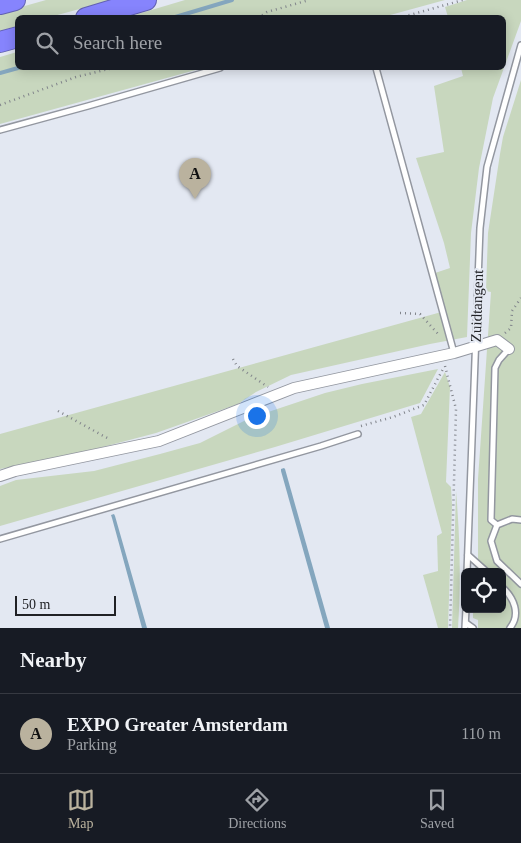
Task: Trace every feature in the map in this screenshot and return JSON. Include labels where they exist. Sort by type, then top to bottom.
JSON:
[{"type":"highway","points":[[0,4],[14,0]]},
{"type":"highway","points":[[96,15],[146,0]]},
{"type":"highway","points":[[0,42],[15,38]]},
{"type":"street","points":[[0,476],[15,471],[159,441],[294,388],[442,355],[497,340],[509,349]]},
{"type":"lane","name":"Zuidtangent","points":[[467,568],[480,228],[487,167],[521,45]]},
{"type":"lane","points":[[0,130],[213,70]]},
{"type":"lane","points":[[377,70],[454,352]]},
{"type":"lane","points":[[497,525],[491,520],[495,368],[499,360],[509,349]]},
{"type":"lane","points":[[0,539],[313,449],[358,434]]},
{"type":"lane","points":[[521,520],[512,519],[497,525],[491,541],[497,561],[521,584]]},
{"type":"lane","points":[[468,555],[483,568]]},
{"type":"lane","points":[[506,590],[517,606],[516,616],[510,628]]},
{"type":"lane","points":[[466,613],[465,626],[473,628]]},
{"type":"path","points":[[262,15],[309,0]]},
{"type":"path","points":[[410,15],[463,0]]},
{"type":"path","points":[[0,105],[76,77],[105,70]]},
{"type":"path","points":[[497,340],[511,328],[512,311],[521,298]]},
{"type":"path","points":[[400,313],[420,314],[454,352]]},
{"type":"path","points":[[442,355],[456,408],[450,628]]},
{"type":"path","points":[[233,358],[237,366],[279,394]]},
{"type":"path","points":[[58,411],[127,448]]},
{"type":"green space","points":[[46,0],[113,0],[57,15],[15,15],[15,27],[0,31],[0,13]]},
{"type":"green space","points":[[185,0],[445,0],[390,15],[135,15]]},
{"type":"green space","points":[[467,0],[521,0],[521,21],[506,62],[506,15],[447,15],[445,7]]},
{"type":"green space","points":[[15,53],[15,70],[196,70],[0,124],[0,57]]},
{"type":"green space","points":[[462,70],[503,70],[493,98],[479,168],[471,233],[467,337],[291,375],[256,392],[238,404],[156,433],[80,453],[0,469],[0,434],[445,311],[435,273],[450,268],[444,243],[416,158],[444,152],[434,86],[463,76]]},
{"type":"green space","points":[[521,80],[521,628],[478,628],[478,620],[473,618],[473,613],[506,613],[506,568],[478,568],[478,479],[491,292],[486,291],[488,233],[503,137]]},
{"type":"green space","points":[[438,369],[420,403],[0,526],[0,486],[16,480],[94,471],[160,454],[200,443],[250,418],[325,393]]},
{"type":"green space","points":[[445,372],[450,387],[446,482],[451,487],[452,505],[448,628],[438,628],[423,575],[438,571],[437,536],[442,533],[411,417],[421,414]]},
{"type":"green space","points":[[456,491],[460,594],[458,628],[452,628]]},
{"type":"water","points":[[284,468],[330,628],[325,628],[281,471]]},
{"type":"water","points":[[114,514],[147,628],[142,628],[111,515]]},
{"type":"waterway","points":[[182,15],[232,0]]},
{"type":"waterway","points":[[0,73],[15,69]]},
{"type":"place","name":"EXPO Greater Amsterdam","points":[[195,199]]}]
